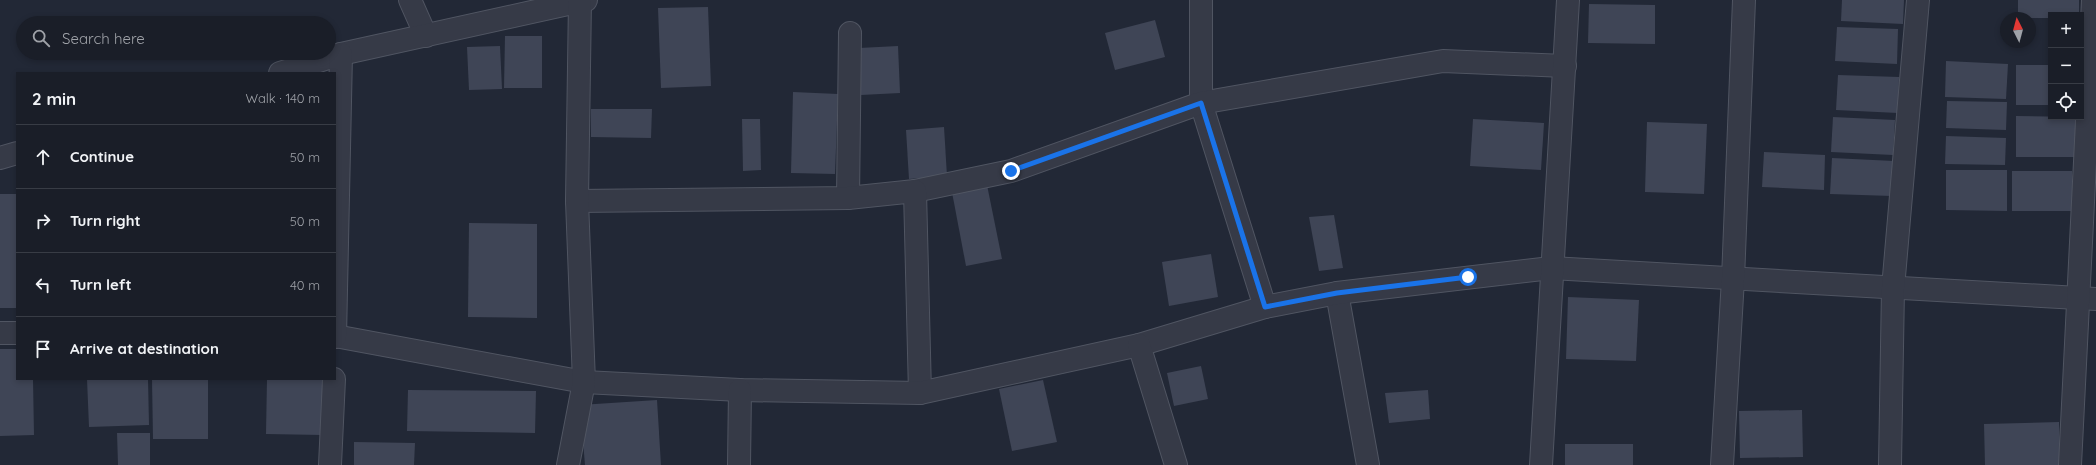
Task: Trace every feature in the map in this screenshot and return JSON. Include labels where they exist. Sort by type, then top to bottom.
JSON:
[{"type":"street","points":[[410,0],[426,36]]},
{"type":"street","points":[[336,56],[582,0],[577,201],[584,382],[568,465]]},
{"type":"street","points":[[1201,0],[1201,103],[1265,307]]},
{"type":"street","points":[[1541,465],[1551,268],[1568,0]]},
{"type":"street","points":[[1722,465],[1733,279],[1744,0]]},
{"type":"street","points":[[1890,465],[1893,288],[1918,0]]},
{"type":"street","points":[[2070,465],[2087,299],[2093,0]]},
{"type":"street","points":[[848,198],[850,33]]},
{"type":"street","points":[[336,289],[341,54]]},
{"type":"street","points":[[283,72],[322,60]]},
{"type":"street","points":[[577,201],[848,198],[915,191],[1011,171],[1201,103],[1443,61],[1565,66]]},
{"type":"street","points":[[0,158],[16,153]]},
{"type":"street","points":[[915,191],[920,393]]},
{"type":"street","points":[[336,336],[584,382],[740,390],[920,393],[1139,345],[1265,307],[1337,293],[1551,268],[2087,299]]},
{"type":"street","points":[[1337,293],[1368,465]]},
{"type":"street","points":[[0,333],[16,333]]},
{"type":"street","points":[[1139,345],[1176,465]]},
{"type":"street","points":[[330,465],[334,380]]},
{"type":"street","points":[[739,465],[740,390]]},
{"type":"building","points":[[1842,0],[1904,0],[1903,24],[1841,21]]},
{"type":"building","points":[[2018,0],[2079,0],[2079,12],[2048,12],[2048,18],[2036,18],[2036,12],[2018,12]]},
{"type":"building","points":[[1589,4],[1655,5],[1655,44],[1588,43]]},
{"type":"building","points":[[708,7],[711,86],[661,88],[658,8]]},
{"type":"building","points":[[1155,20],[1165,57],[1115,70],[1105,33]]},
{"type":"building","points":[[1837,27],[1898,29],[1897,64],[1835,61]]},
{"type":"building","points":[[505,36],[542,36],[542,88],[504,88]]},
{"type":"building","points":[[500,46],[502,89],[469,90],[467,47]]},
{"type":"building","points":[[898,46],[900,93],[861,95],[859,48]]},
{"type":"building","points":[[1946,61],[2008,64],[2006,99],[1945,97]]},
{"type":"building","points":[[2016,65],[2048,65],[2048,105],[2016,105]]},
{"type":"building","points":[[1838,75],[1899,77],[1898,113],[1836,110]]},
{"type":"building","points":[[793,92],[838,94],[835,174],[791,173]]},
{"type":"building","points":[[1947,101],[2007,102],[2006,130],[1946,128]]},
{"type":"building","points":[[591,109],[652,109],[651,138],[591,137]]},
{"type":"building","points":[[2016,116],[2048,117],[2048,120],[2077,120],[2077,157],[2016,157]]},
{"type":"building","points":[[1833,117],[1895,120],[1893,155],[1831,152]]},
{"type":"building","points":[[742,119],[760,119],[761,170],[743,171]]},
{"type":"building","points":[[1473,119],[1544,123],[1541,170],[1470,166]]},
{"type":"building","points":[[1647,122],[1707,124],[1704,194],[1645,192]]},
{"type":"building","points":[[944,127],[947,176],[909,179],[906,130]]},
{"type":"building","points":[[1946,136],[2006,138],[2005,165],[1945,164]]},
{"type":"building","points":[[1764,152],[1825,155],[1824,190],[1762,187]]},
{"type":"building","points":[[1832,158],[1894,161],[1892,196],[1830,194]]},
{"type":"building","points":[[1946,170],[2007,170],[2007,211],[1946,210]]},
{"type":"building","points":[[2012,171],[2072,171],[2073,211],[2012,211]]},
{"type":"building","points":[[986,180],[1002,259],[966,266],[951,187]]},
{"type":"building","points":[[0,194],[16,194],[16,308],[0,308]]},
{"type":"building","points":[[1334,215],[1343,268],[1319,271],[1309,217]]},
{"type":"building","points":[[469,223],[537,224],[537,318],[468,317]]},
{"type":"building","points":[[1211,254],[1218,297],[1169,306],[1162,262]]},
{"type":"building","points":[[1568,297],[1639,300],[1636,361],[1566,359]]},
{"type":"building","points":[[0,349],[16,349],[16,380],[33,380],[34,435],[0,436]]},
{"type":"building","points":[[1201,366],[1208,399],[1174,406],[1167,373]]},
{"type":"building","points":[[87,380],[148,380],[149,425],[89,427]]},
{"type":"building","points":[[152,380],[208,380],[208,439],[153,439]]},
{"type":"building","points":[[267,380],[323,380],[322,435],[266,434]]},
{"type":"building","points":[[1043,380],[1057,442],[1012,451],[999,389]]},
{"type":"building","points":[[408,390],[536,391],[535,433],[407,431]]},
{"type":"building","points":[[1428,390],[1430,419],[1389,423],[1385,393]]},
{"type":"building","points":[[657,400],[661,465],[585,465],[580,405]]},
{"type":"building","points":[[1802,410],[1803,457],[1740,458],[1739,411]]},
{"type":"building","points":[[2059,422],[2060,465],[1985,465],[1984,424]]},
{"type":"building","points":[[117,433],[150,433],[150,465],[118,465]]},
{"type":"building","points":[[354,442],[415,443],[414,465],[354,465]]},
{"type":"building","points":[[1565,444],[1633,444],[1633,465],[1565,465]]},
{"type":"route","points":[[1011,171],[1201,103],[1265,307],[1337,293],[1468,277]]}]
